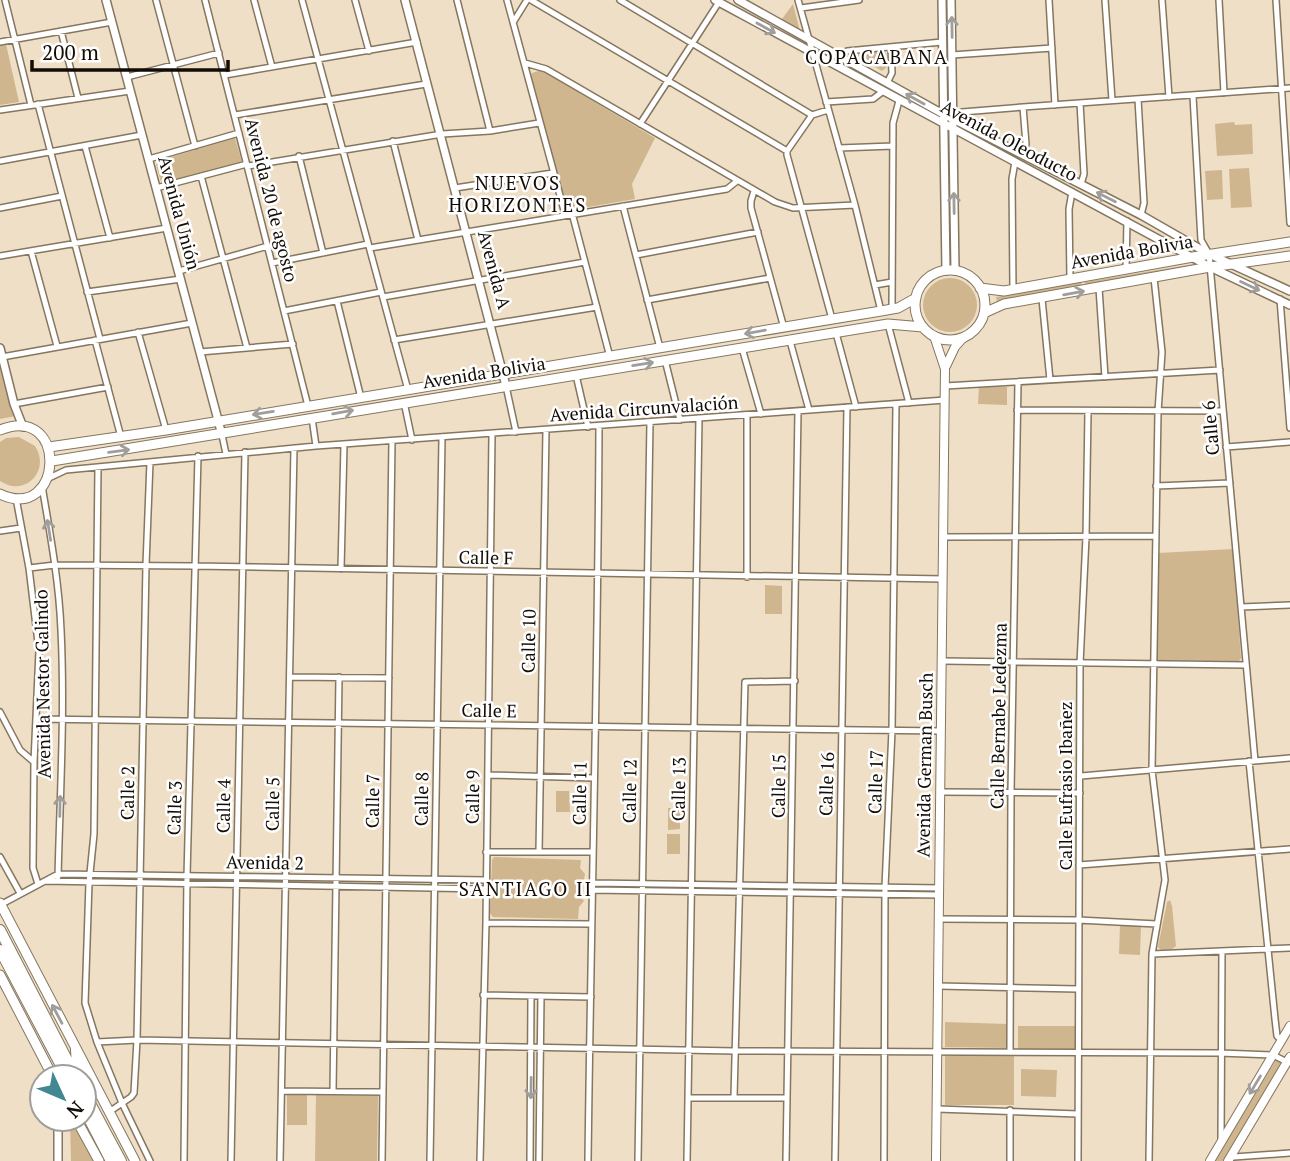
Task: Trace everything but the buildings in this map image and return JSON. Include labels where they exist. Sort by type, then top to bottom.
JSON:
[{"type":"highway","points":[[0,930],[70,1063]]},
{"type":"highway","points":[[0,950],[60,1063]]},
{"type":"highway","points":[[76,1050],[76,1063]]},
{"type":"highway","points":[[98,1118],[121,1161]]},
{"type":"highway","points":[[96,1133],[111,1161]]},
{"type":"main road","name":"Avenida Bolivia","points":[[980,288],[1013,290],[1290,242]]},
{"type":"main road","name":"Avenida Bolivia","points":[[984,313],[1004,304],[1210,267],[1290,256]]},
{"type":"main road","points":[[951,271],[970,276],[980,288],[984,298],[984,313],[978,327],[963,338],[949,340],[934,336],[923,327],[916,313],[916,298],[927,279],[951,271]]},
{"type":"main road","name":"Avenida Bolivia","points":[[49,447],[784,328],[892,309],[916,298]]},
{"type":"main road","name":"Avenida Bolivia","points":[[52,461],[888,324],[923,327]]},
{"type":"main road","name":"Avenida German Busch","points":[[934,336],[945,369],[936,1161]]},
{"type":"main road","name":"Avenida German Busch","points":[[945,369],[963,338]]},
{"type":"main road","points":[[0,430],[23,427],[38,434],[49,447],[52,461],[45,482],[29,495],[16,498],[0,494]]},
{"type":"main road","points":[[0,904],[135,1161]]},
{"type":"main road","points":[[0,975],[47,1063]]},
{"type":"main road","points":[[1210,1161],[1290,1026]]},
{"type":"main road","points":[[1232,1159],[1289,1060]]},
{"type":"main road","points":[[84,1133],[99,1161]]},
{"type":"street","points":[[5,0],[75,244],[121,437]]},
{"type":"street","name":"Avenida Unión","points":[[106,0],[222,435]]},
{"type":"street","points":[[156,0],[195,146]]},
{"type":"street","name":"Avenida 20 de agosto","points":[[205,0],[308,406]]},
{"type":"street","points":[[254,0],[272,67]]},
{"type":"street","points":[[302,0],[408,390]]},
{"type":"street","points":[[355,0],[369,51]]},
{"type":"street","name":"Avenida A","points":[[405,0],[506,386]]},
{"type":"street","points":[[457,0],[490,131]]},
{"type":"street","points":[[508,0],[553,173],[584,262],[610,357]]},
{"type":"street","points":[[514,20],[529,0],[787,150],[832,319]]},
{"type":"street","points":[[620,0],[812,115]]},
{"type":"street","name":"Avenida Oleoducto","points":[[738,0],[952,119],[1140,215],[1209,254],[1290,291]]},
{"type":"street","points":[[798,0],[855,205],[881,311]]},
{"type":"street","points":[[801,8],[859,0]]},
{"type":"street","points":[[942,0],[943,124],[951,271]]},
{"type":"street","points":[[951,0],[951,271]]},
{"type":"street","points":[[1049,0],[1055,104]]},
{"type":"street","points":[[1105,0],[1112,100]]},
{"type":"street","points":[[1162,0],[1168,97]]},
{"type":"street","points":[[1219,0],[1224,93]]},
{"type":"street","points":[[1276,0],[1290,223]]},
{"type":"street","points":[[640,124],[717,1]]},
{"type":"street","name":"Avenida Oleoducto","points":[[717,1],[1210,267],[1290,305]]},
{"type":"street","points":[[0,42],[112,22]]},
{"type":"street","points":[[61,31],[78,98]]},
{"type":"street","points":[[839,57],[847,51],[942,42]]},
{"type":"street","points":[[225,75],[416,43]]},
{"type":"street","points":[[887,83],[892,73],[891,48]]},
{"type":"street","points":[[952,55],[1052,48]]},
{"type":"street","points":[[127,77],[219,53]]},
{"type":"street","points":[[525,63],[546,69],[784,206],[801,208],[855,205]]},
{"type":"street","points":[[235,115],[426,84]]},
{"type":"street","points":[[952,119],[962,112],[1290,88]]},
{"type":"street","points":[[0,110],[130,90]]},
{"type":"street","points":[[826,102],[865,100],[878,97],[882,92]]},
{"type":"street","name":"Calle 6","points":[[1193,96],[1201,240],[1209,254],[1246,665],[1257,852],[1266,950],[1276,1031],[1281,1040]]},
{"type":"street","points":[[1138,99],[1144,203],[1140,215]]},
{"type":"street","points":[[892,309],[893,146],[894,114],[898,101]]},
{"type":"street","points":[[1080,103],[1084,174],[1080,184]]},
{"type":"street","points":[[1023,107],[1026,144],[1023,155]]},
{"type":"street","points":[[787,150],[812,115],[828,110]]},
{"type":"street","points":[[156,188],[248,165],[299,156],[442,134],[490,131],[540,123]]},
{"type":"street","points":[[149,159],[239,133]]},
{"type":"street","points":[[0,161],[142,135]]},
{"type":"street","points":[[393,141],[418,240]]},
{"type":"street","points":[[85,146],[110,238]]},
{"type":"street","points":[[839,148],[893,146]]},
{"type":"street","points":[[299,156],[323,253]]},
{"type":"street","points":[[1013,290],[1012,179],[1015,162]]},
{"type":"street","points":[[455,188],[553,173]]},
{"type":"street","points":[[201,176],[247,348]]},
{"type":"street","points":[[272,263],[727,188],[737,181]]},
{"type":"street","points":[[754,191],[751,208],[784,328]]},
{"type":"street","points":[[1070,279],[1069,209],[1072,192]]},
{"type":"street","points":[[0,208],[62,196]]},
{"type":"street","points":[[623,206],[660,348]]},
{"type":"street","points":[[1126,269],[1127,221]]},
{"type":"street","points":[[0,256],[167,228]]},
{"type":"street","points":[[636,256],[758,232]]},
{"type":"street","points":[[87,292],[180,275],[224,258],[268,246]]},
{"type":"street","points":[[31,251],[57,346]]},
{"type":"street","points":[[284,311],[584,262]]},
{"type":"street","points":[[647,300],[770,278]]},
{"type":"street","points":[[1149,1161],[1152,954],[1164,895],[1163,859],[1152,770],[1156,486],[1161,373],[1160,324],[1154,278]]},
{"type":"street","points":[[875,285],[892,282]]},
{"type":"street","points":[[1099,288],[1105,377]]},
{"type":"street","points":[[1042,299],[1050,380]]},
{"type":"street","points":[[1280,299],[1290,428]]},
{"type":"street","points":[[337,301],[361,398]]},
{"type":"street","points":[[394,340],[597,307]]},
{"type":"street","points":[[2,357],[192,323]]},
{"type":"street","points":[[888,324],[909,403]]},
{"type":"street","points":[[138,332],[166,430]]},
{"type":"street","points":[[836,333],[856,407]]},
{"type":"street","points":[[790,341],[809,410]]},
{"type":"street","points":[[200,352],[293,344]]},
{"type":"street","points":[[0,348],[14,404],[23,427]]},
{"type":"street","points":[[742,348],[761,414]]},
{"type":"street","points":[[665,360],[680,420]]},
{"type":"street","points":[[945,386],[1220,370]]},
{"type":"street","points":[[576,375],[588,427]]},
{"type":"street","name":"Calle Bernabe Ledezma","points":[[1010,1052],[1011,792],[1018,382]]},
{"type":"street","points":[[506,386],[516,432]]},
{"type":"street","points":[[14,404],[108,387]]},
{"type":"street","name":"Avenida Circunvalación","points":[[45,482],[66,470],[198,456],[945,400]]},
{"type":"street","points":[[404,402],[412,440]]},
{"type":"street","name":"Calle 17","points":[[884,1161],[885,887],[892,730],[896,404]]},
{"type":"street","name":"Calle 16","points":[[835,1161],[847,407]]},
{"type":"street","points":[[1017,410],[1223,411]]},
{"type":"street","name":"Calle 15","points":[[786,1161],[798,411]]},
{"type":"street","name":"Calle Eufrasio Ibañez","points":[[1078,1161],[1080,664],[1088,412]]},
{"type":"street","points":[[747,415],[747,577]]},
{"type":"street","points":[[312,417],[316,446]]},
{"type":"street","name":"Calle 13","points":[[687,1161],[699,418]]},
{"type":"street","name":"Calle 12","points":[[638,1161],[649,422]]},
{"type":"street","name":"Calle 11","points":[[588,1161],[599,426]]},
{"type":"street","name":"Calle 10","points":[[539,852],[546,430]]},
{"type":"street","name":"Calle 9","points":[[480,1161],[492,434]]},
{"type":"street","points":[[222,435],[226,454]]},
{"type":"street","name":"Calle 8","points":[[430,1161],[442,438]]},
{"type":"street","name":"Calle 7","points":[[382,1161],[392,442]]},
{"type":"street","points":[[1226,447],[1290,442]]},
{"type":"street","points":[[341,569],[344,445]]},
{"type":"street","name":"Calle 5","points":[[280,1161],[294,448]]},
{"type":"street","name":"Calle 4","points":[[231,1161],[244,452]]},
{"type":"street","name":"Calle 3","points":[[184,1161],[187,876],[198,456]]},
{"type":"street","name":"Calle 2","points":[[122,1103],[134,1093],[137,1040],[150,462]]},
{"type":"street","points":[[98,467],[94,834],[89,875],[85,1003],[97,1042],[122,1103],[150,1161]]},
{"type":"street","name":"Avenida Nestor Galindo","points":[[45,482],[61,628],[58,883]]},
{"type":"street","points":[[1156,486],[1230,483]]},
{"type":"street","name":"Avenida Nestor Galindo","points":[[16,498],[29,568],[39,651],[33,868],[38,884]]},
{"type":"street","points":[[0,531],[21,528]]},
{"type":"street","points":[[943,537],[1155,536]]},
{"type":"street","name":"Calle F","points":[[29,568],[55,565],[146,565],[943,579]]},
{"type":"street","points":[[1241,607],[1290,605]]},
{"type":"street","points":[[942,662],[1246,665]]},
{"type":"street","points":[[290,677],[389,678]]},
{"type":"street","points":[[334,1091],[339,677]]},
{"type":"street","points":[[734,1097],[744,682],[795,681]]},
{"type":"street","points":[[0,712],[20,750],[34,762]]},
{"type":"street","name":"Calle E","points":[[36,719],[941,731]]},
{"type":"street","points":[[1081,776],[1290,758]]},
{"type":"street","points":[[488,775],[594,778]]},
{"type":"street","points":[[941,793],[1080,793]]},
{"type":"street","points":[[1079,865],[1290,849]]},
{"type":"street","points":[[486,852],[593,852]]},
{"type":"street","points":[[0,857],[20,893]]},
{"type":"street","points":[[0,904],[58,874]]},
{"type":"street","name":"Avenida 2","points":[[58,874],[486,880]]},
{"type":"street","name":"Avenida 2","points":[[45,881],[486,889]]},
{"type":"street","points":[[791,890],[838,886],[939,891]]},
{"type":"street","points":[[592,887],[791,890],[838,894],[939,891]]},
{"type":"street","points":[[939,919],[1078,920],[1157,924]]},
{"type":"street","points":[[486,923],[590,924]]},
{"type":"street","points":[[1152,954],[1290,948]]},
{"type":"street","points":[[1221,1142],[1222,951]]},
{"type":"street","points":[[939,986],[1078,989]]},
{"type":"street","points":[[483,995],[591,997]]},
{"type":"street","points":[[530,1161],[531,996]]},
{"type":"street","points":[[539,1161],[541,996]]},
{"type":"street","points":[[97,1042],[137,1040],[735,1051],[1220,1053],[1273,1055],[1289,1060]]},
{"type":"street","points":[[282,1091],[383,1092]]},
{"type":"street","points":[[688,1098],[787,1098]]},
{"type":"street","points":[[108,1112],[122,1103]]},
{"type":"street","points":[[937,1109],[1078,1114]]},
{"type":"street","points":[[1010,1111],[1010,1161]]},
{"type":"street","points":[[58,1133],[58,1161]]},
{"type":"street","points":[[1232,1159],[1290,1153]]},
{"type":"shaded area","points":[[793,4],[800,31],[782,19]]},
{"type":"shaded area","points":[[6,44],[19,102],[0,105],[0,45]]},
{"type":"shaded area","points":[[885,50],[887,67],[882,71],[854,55]]},
{"type":"shaded area","points":[[541,70],[655,138],[632,184],[635,199],[577,209],[570,208],[563,202],[530,78],[532,73]]},
{"type":"shaded area","points":[[1234,122],[1235,125],[1252,124],[1253,154],[1217,156],[1215,124]]},
{"type":"shaded area","points":[[960,127],[1187,240],[1186,244]]},
{"type":"shaded area","points":[[235,138],[242,162],[162,185],[156,165],[158,161]]},
{"type":"shaded area","points":[[1249,168],[1252,207],[1231,208],[1229,169]]},
{"type":"shaded area","points":[[1222,170],[1223,199],[1207,200],[1205,171]]},
{"type":"shaded area","points":[[1194,264],[1194,269],[1085,286],[1085,282]]},
{"type":"shaded area","points":[[950,278],[969,286],[977,305],[969,324],[950,332],[931,324],[923,305],[931,286]]},
{"type":"shaded area","points":[[1081,282],[1082,287],[997,301],[996,297]]},
{"type":"shaded area","points":[[0,354],[16,416],[0,419]]},
{"type":"shaded area","points":[[979,386],[1007,387],[1007,405],[978,404]]},
{"type":"shaded area","points":[[19,437],[35,446],[40,464],[38,472],[26,484],[9,485],[0,481],[0,442],[6,438]]},
{"type":"shaded area","points":[[1233,549],[1241,658],[1239,661],[1156,658],[1158,553]]},
{"type":"shaded area","points":[[765,585],[782,586],[782,614],[765,614]]},
{"type":"shaded area","points":[[556,791],[569,791],[570,812],[556,812]]},
{"type":"shaded area","points":[[668,808],[680,808],[680,829],[668,830]]},
{"type":"shaded area","points":[[667,834],[680,834],[680,854],[667,854]]},
{"type":"shaded area","points":[[494,857],[581,860],[580,868],[585,874],[580,881],[580,896],[584,901],[579,907],[578,919],[493,917],[490,913]]},
{"type":"shaded area","points":[[1170,900],[1176,946],[1161,950],[1158,947],[1167,902]]},
{"type":"shaded area","points":[[1120,925],[1141,926],[1140,955],[1119,954]]},
{"type":"shaded area","points":[[945,1022],[1007,1024],[1007,1048],[945,1047]]},
{"type":"shaded area","points":[[1018,1026],[1075,1026],[1075,1049],[1018,1049]]},
{"type":"shaded area","points":[[1014,1055],[1014,1105],[945,1105],[945,1056]]},
{"type":"shaded area","points":[[1276,1060],[1282,1063],[1225,1161],[1215,1161]]},
{"type":"shaded area","points":[[1021,1069],[1057,1070],[1056,1097],[1021,1096]]},
{"type":"shaded area","points":[[287,1095],[307,1095],[307,1125],[287,1125]]},
{"type":"shaded area","points":[[316,1095],[378,1096],[377,1161],[315,1161]]},
{"type":"shaded area","points":[[70,1133],[79,1133],[94,1161],[71,1161]]},
{"type":"district","name":"COPACABANA","points":[[877,57]]},
{"type":"district","name":"NUEVOS HORIZONTES","points":[[518,194]]},
{"type":"district","name":"SANTIAGO II","points":[[526,889]]}]
